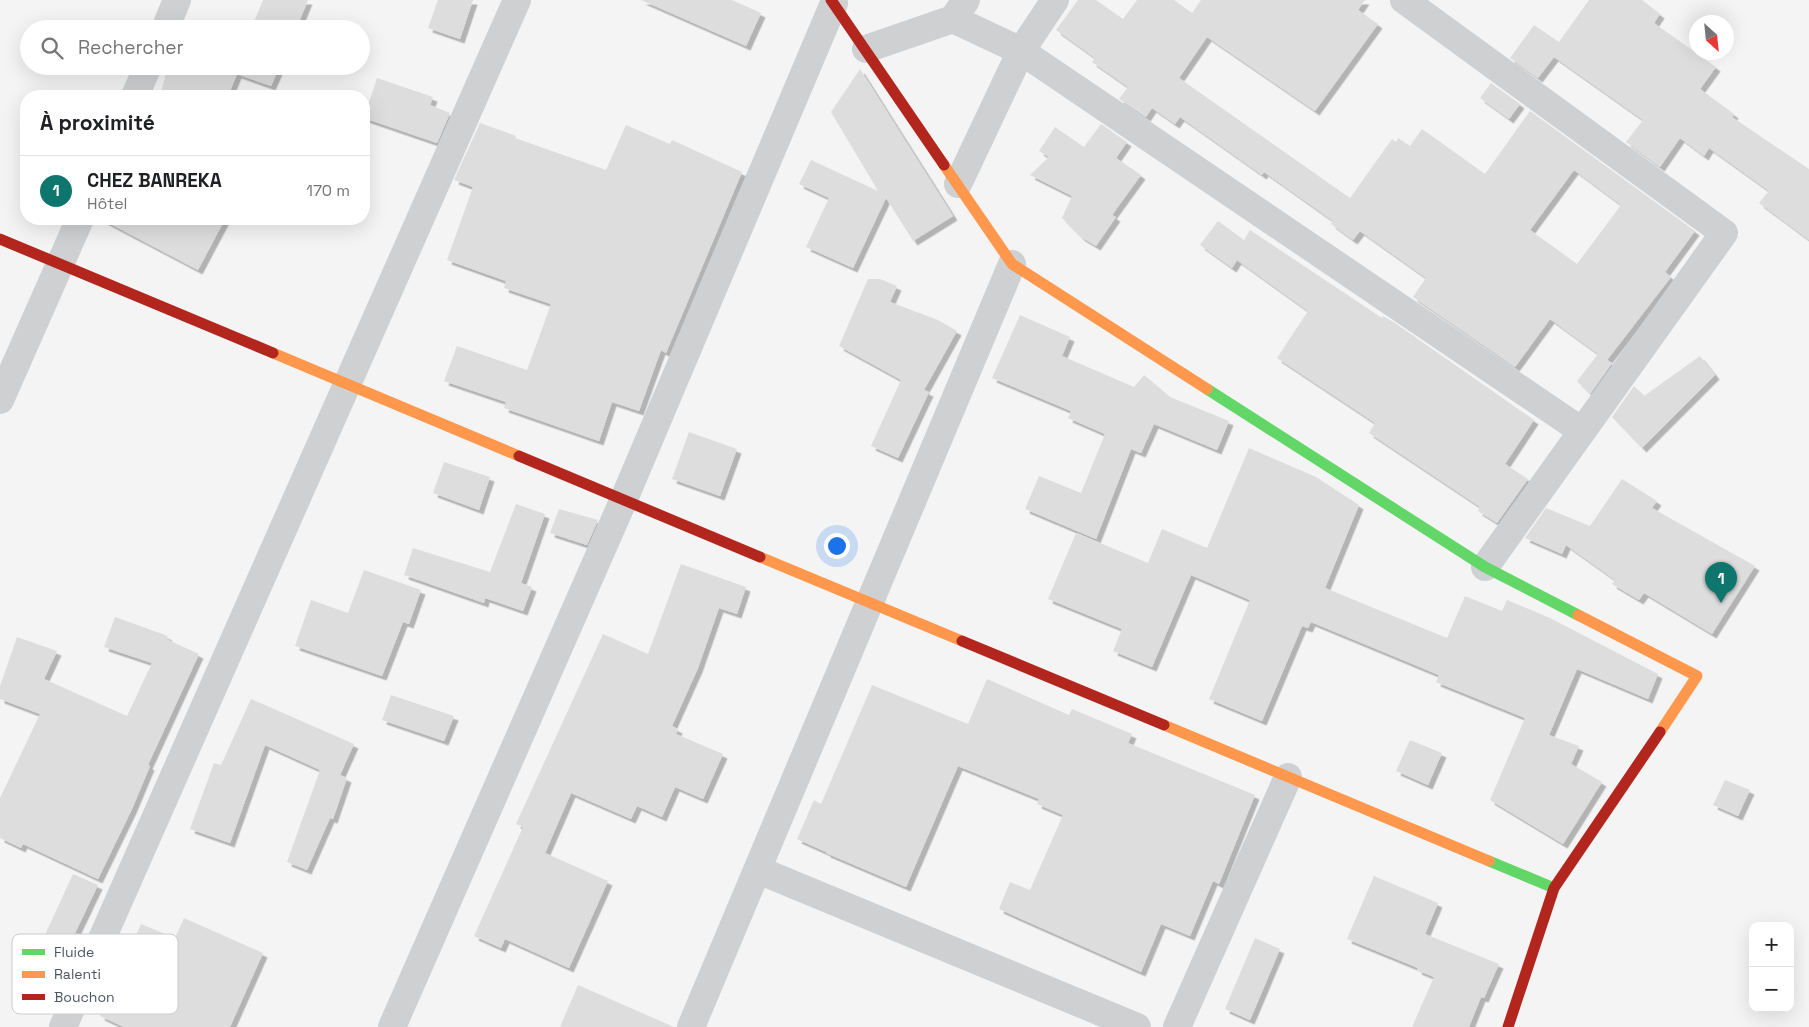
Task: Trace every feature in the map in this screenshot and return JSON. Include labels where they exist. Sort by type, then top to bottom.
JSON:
[{"type":"street","points":[[169,20],[177,0]]},
{"type":"street","points":[[104,934],[517,0]]},
{"type":"street","points":[[958,184],[1021,51],[1055,0]]},
{"type":"street","points":[[1404,0],[1724,233],[1485,567]]},
{"type":"street","points":[[832,1],[1012,264],[1485,567],[1697,676],[1554,888],[1508,1027]]},
{"type":"street","points":[[392,1027],[624,499],[832,1]]},
{"type":"street","points":[[866,49],[960,10],[1582,431]]},
{"type":"street","points":[[138,90],[144,75]]},
{"type":"street","points":[[0,400],[77,225]]},
{"type":"street","points":[[0,239],[1554,888]]},
{"type":"street","points":[[692,1027],[1012,264]]},
{"type":"street","points":[[1177,1027],[1288,777]]},
{"type":"street","points":[[758,870],[1137,1027]]},
{"type":"street","points":[[63,1027],[69,1014]]},
{"type":"building","points":[[263,0],[308,0],[300,20],[255,20]]},
{"type":"building","points":[[438,0],[473,0],[460,39],[428,28]]},
{"type":"building","points":[[641,0],[732,0],[761,13],[746,46]]},
{"type":"building","points":[[1078,0],[1096,0],[1123,19],[1137,0],[1174,0],[1192,13],[1201,0],[1365,0],[1358,10],[1378,24],[1315,111],[1207,37],[1179,78],[1350,198],[1392,139],[1396,142],[1398,138],[1410,146],[1422,129],[1485,174],[1530,111],[1695,231],[1665,272],[1671,277],[1607,360],[1612,363],[1590,394],[1577,381],[1598,354],[1550,319],[1515,367],[1413,297],[1426,278],[1360,231],[1353,240],[1331,224],[1333,221],[1264,172],[1262,175],[1180,117],[1175,124],[1152,108],[1146,117],[1119,99],[1128,87],[1092,62],[1095,58],[1056,30]],"holes":[[[1574,170],[1621,205],[1577,264],[1530,230]]]},
{"type":"building","points":[[1589,0],[1642,0],[1660,14],[1654,23],[1689,48],[1689,60],[1706,60],[1716,67],[1700,89],[1734,114],[1732,117],[1809,169],[1809,240],[1759,203],[1769,191],[1709,148],[1704,156],[1680,138],[1660,167],[1626,142],[1643,120],[1554,57],[1538,78],[1510,58],[1534,25],[1559,42]]},
{"type":"building","points":[[860,69],[953,216],[913,241],[886,198],[853,268],[806,247],[829,198],[799,184],[811,160],[878,191],[831,112]]},
{"type":"building","points":[[166,75],[237,75],[230,90],[162,90]]},
{"type":"building","points":[[240,75],[276,75],[271,86]]},
{"type":"building","points":[[377,78],[433,97],[430,105],[450,113],[437,143],[370,120],[370,100]]},
{"type":"building","points":[[1491,83],[1520,104],[1509,119],[1480,98]]},
{"type":"building","points":[[480,123],[516,136],[515,138],[606,170],[626,125],[670,144],[672,140],[742,172],[666,353],[661,350],[639,411],[612,402],[599,441],[504,408],[506,402],[444,381],[457,346],[527,370],[551,304],[504,288],[506,281],[447,260],[473,187],[454,180]]},
{"type":"building","points":[[1101,124],[1127,142],[1116,158],[1141,175],[1112,215],[1116,217],[1096,246],[1081,237],[1062,218],[1072,196],[1030,175],[1049,157],[1039,151],[1055,127],[1084,147]]},
{"type":"building","points":[[1218,221],[1244,240],[1250,230],[1382,318],[1383,316],[1395,323],[1534,420],[1505,464],[1528,479],[1497,523],[1478,511],[1480,507],[1369,433],[1375,423],[1277,358],[1308,311],[1237,260],[1232,268],[1200,245]]},
{"type":"building","points":[[112,225],[222,225],[198,270]]},
{"type":"building","points":[[868,279],[880,279],[897,286],[890,302],[938,320],[957,331],[924,390],[929,392],[898,458],[871,446],[901,380],[839,346]]},
{"type":"building","points":[[1020,315],[1070,337],[1062,356],[1134,387],[1144,375],[1170,397],[1229,421],[1217,450],[1154,424],[1141,453],[1131,449],[1096,539],[1025,509],[1039,476],[1081,493],[1105,434],[1068,418],[1071,411],[992,378]]},
{"type":"building","points":[[1700,356],[1715,375],[1642,448],[1612,417],[1634,386],[1644,396]]},
{"type":"building","points":[[689,432],[737,449],[720,496],[672,479]]},
{"type":"building","points":[[1249,448],[1316,477],[1359,505],[1325,588],[1447,638],[1465,596],[1502,611],[1507,600],[1550,618],[1658,674],[1648,699],[1577,669],[1549,735],[1579,746],[1571,764],[1602,782],[1563,844],[1490,800],[1525,718],[1436,682],[1439,675],[1311,622],[1308,628],[1302,626],[1262,721],[1209,699],[1250,600],[1191,575],[1152,667],[1113,651],[1122,629],[1048,599],[1076,533],[1148,563],[1162,529],[1207,548]]},
{"type":"building","points":[[444,462],[490,477],[479,510],[433,493]]},
{"type":"building","points":[[1622,479],[1657,501],[1652,508],[1755,566],[1712,634],[1644,593],[1639,600],[1612,584],[1615,580],[1566,545],[1562,554],[1525,538],[1546,508],[1590,526]]},
{"type":"building","points":[[516,504],[545,514],[521,583],[532,587],[523,611],[485,598],[484,603],[404,575],[413,548],[490,572]]},
{"type":"building","points":[[559,509],[598,520],[587,545],[550,533]]},
{"type":"building","points":[[681,564],[746,587],[737,614],[719,608],[698,668],[672,726],[678,729],[676,734],[723,754],[703,799],[675,787],[662,817],[637,806],[631,819],[571,793],[545,853],[608,881],[569,968],[505,939],[501,948],[474,936],[523,827],[516,824],[603,634],[648,654]]},
{"type":"building","points":[[364,570],[421,590],[409,624],[403,622],[382,676],[295,646],[311,600],[348,613]]},
{"type":"building","points":[[115,617],[168,636],[166,639],[199,654],[148,765],[150,766],[132,809],[98,879],[23,844],[21,848],[0,838],[0,798],[40,714],[0,699],[0,686],[17,637],[57,651],[44,679],[127,716],[152,663],[104,647]]},
{"type":"building","points":[[987,679],[1069,715],[1072,709],[1132,734],[1128,743],[1255,795],[1219,884],[1213,881],[1190,936],[1161,924],[1141,972],[999,909],[1010,882],[1030,890],[1063,815],[1037,804],[1039,799],[958,766],[906,887],[797,839],[814,800],[821,804],[872,685],[968,724]]},
{"type":"building","points":[[391,695],[454,716],[444,741],[382,720]]},
{"type":"building","points":[[251,699],[354,744],[340,775],[347,778],[333,819],[330,818],[307,870],[287,862],[320,770],[265,745],[230,843],[190,829],[214,763],[221,765]]},
{"type":"building","points":[[1410,740],[1442,753],[1428,785],[1396,771]]},
{"type":"building","points":[[1725,780],[1750,790],[1738,816],[1713,805]]},
{"type":"building","points":[[73,874],[98,885],[75,934],[45,934]]},
{"type":"building","points":[[1374,876],[1438,903],[1425,934],[1499,964],[1484,998],[1481,997],[1469,1027],[1412,1027],[1434,977],[1417,970],[1418,968],[1347,939]]},
{"type":"building","points":[[184,918],[263,953],[230,1027],[124,1027],[100,1016],[101,1014],[178,1014],[177,934]]},
{"type":"building","points":[[141,924],[165,934],[137,934]]},
{"type":"building","points":[[1255,938],[1280,949],[1250,1020],[1225,1009]]},
{"type":"building","points":[[578,985],[674,1027],[560,1027]]},
{"type":"traffic: fast","points":[[1207,389],[1485,567],[1578,615]]},
{"type":"traffic: fast","points":[[1489,861],[1554,888]]},
{"type":"traffic: slow","points":[[944,165],[1012,264],[1207,389]]},
{"type":"traffic: slow","points":[[273,353],[519,456]]},
{"type":"traffic: slow","points":[[760,557],[962,641]]},
{"type":"traffic: slow","points":[[1578,615],[1697,676],[1660,732]]},
{"type":"traffic: slow","points":[[1164,725],[1489,861]]},
{"type":"traffic: jam","points":[[831,0],[944,165]]},
{"type":"traffic: jam","points":[[0,239],[273,353]]},
{"type":"traffic: jam","points":[[519,456],[760,557]]},
{"type":"traffic: jam","points":[[962,641],[1164,725]]},
{"type":"traffic: jam","points":[[1508,1027],[1554,888],[1660,732]]},
{"type":"place","name":"CHEZ BANREKA","points":[[1721,603]]}]
